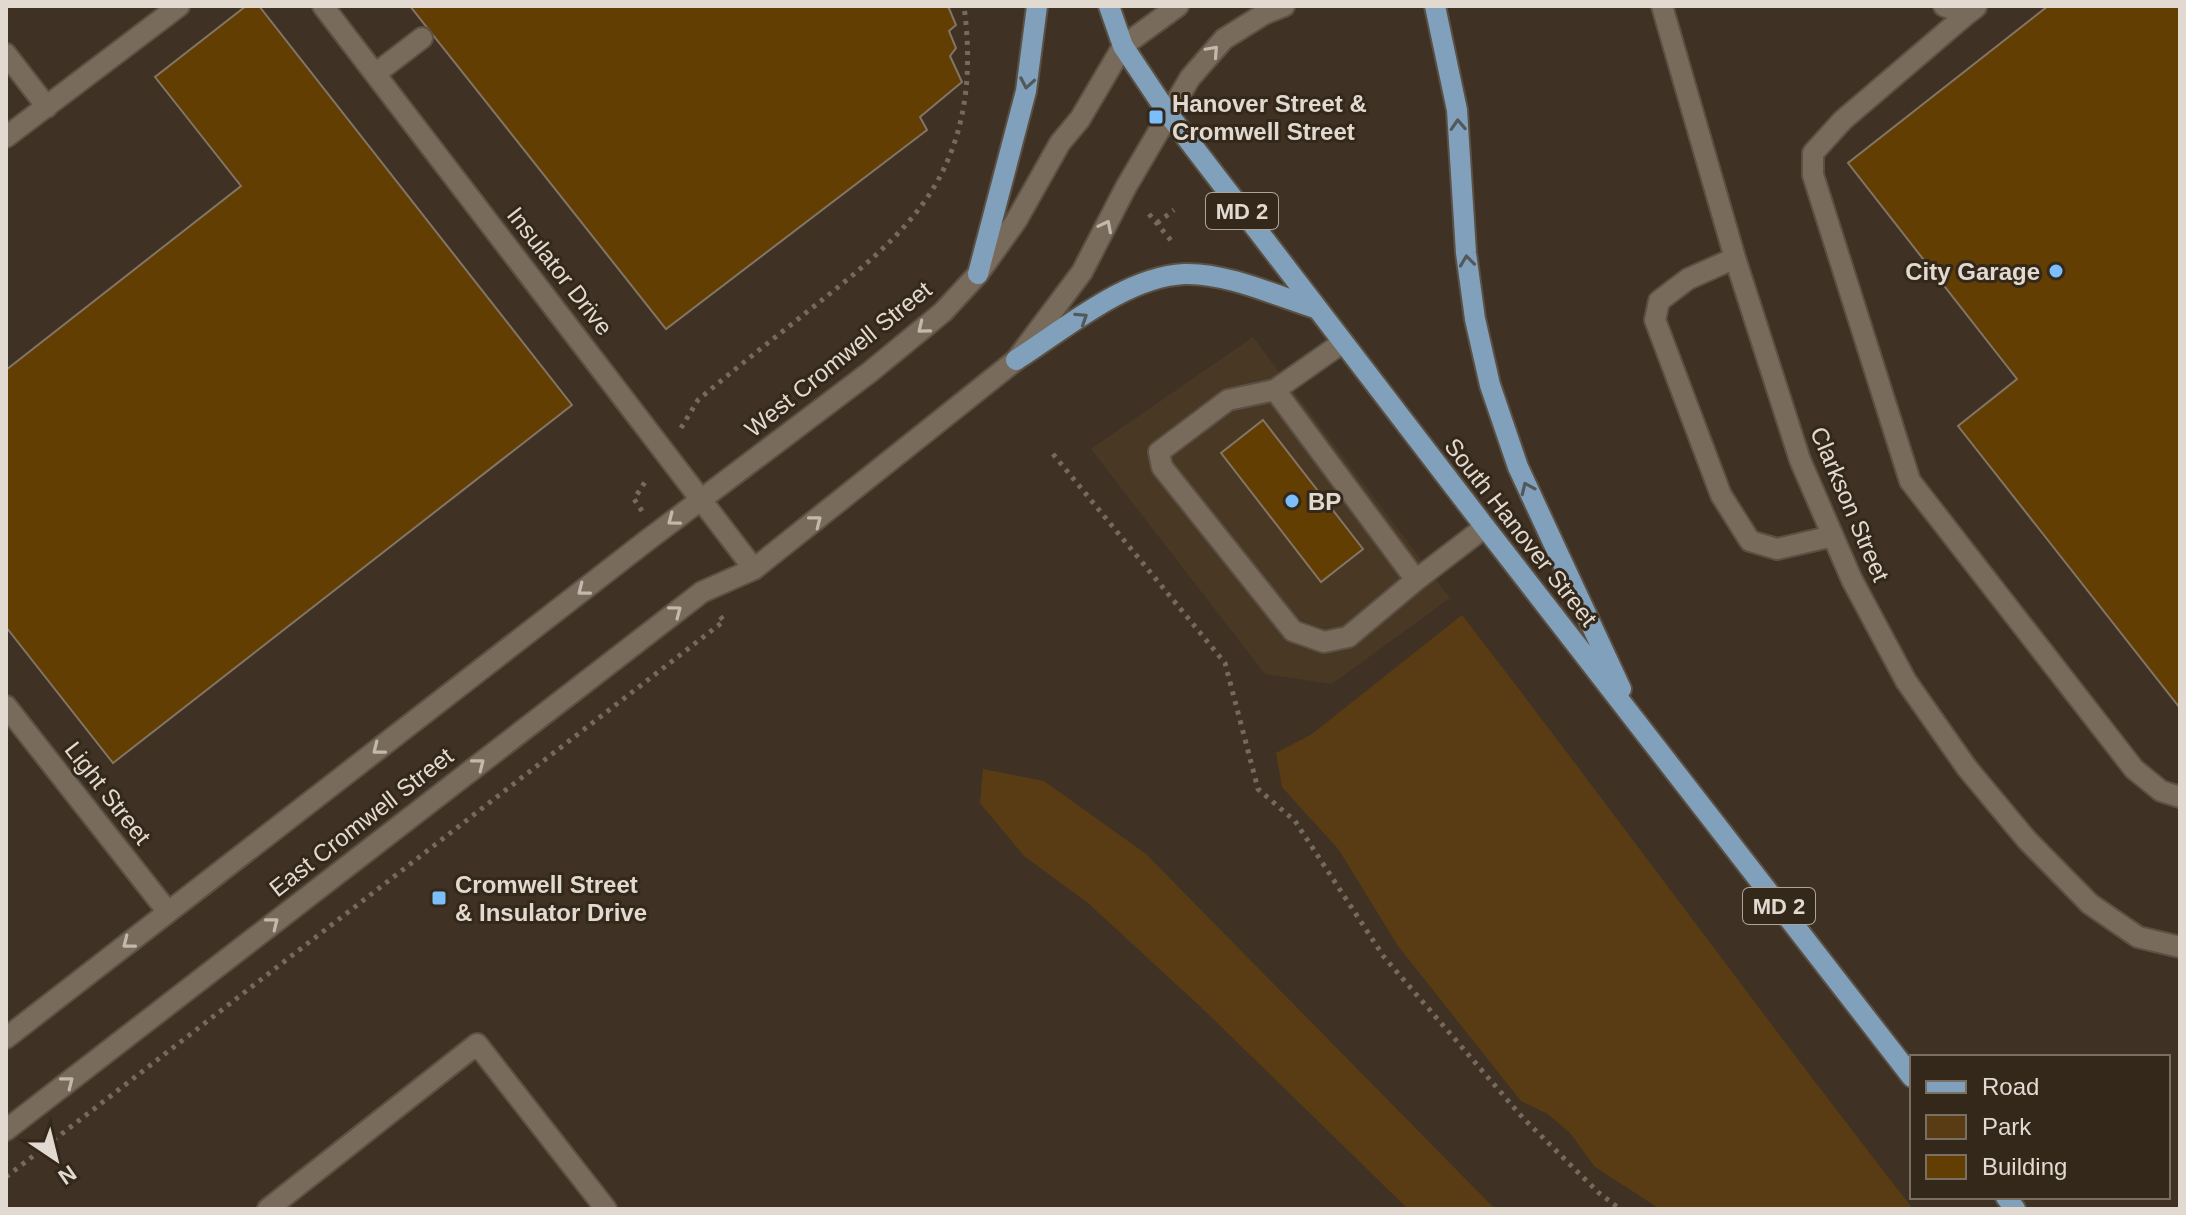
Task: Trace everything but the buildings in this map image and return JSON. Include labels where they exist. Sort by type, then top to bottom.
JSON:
[{"type":"main road","points":[[978,274],[1026,91],[1037,6]]},
{"type":"main road","name":"South Hanover Street","points":[[1109,6],[1123,46],[1169,115],[1342,343],[1910,1074]]},
{"type":"main road","points":[[1435,6],[1457,110],[1466,253],[1475,319],[1490,385],[1518,467],[1602,651],[1645,735]]},
{"type":"main road","points":[[1016,360],[1121,292],[1153,279],[1185,274],[1217,277],[1315,308]]},
{"type":"street","points":[[6,137],[179,6]]},
{"type":"street","name":"Insulator Drive","points":[[323,6],[754,569]]},
{"type":"street","points":[[1123,46],[1178,6]]},
{"type":"street","points":[[754,569],[1016,360],[1082,272],[1126,187],[1190,78],[1224,39],[1264,14],[1284,6]]},
{"type":"street","name":"Clarkson Street","points":[[1662,6],[1735,258],[1800,460],[1852,580],[1906,681],[1967,768],[2027,840],[2090,904],[2138,937],[2180,947]]},
{"type":"street","points":[[1944,6],[1972,10]]},
{"type":"street","points":[[1972,10],[1843,120],[1813,153],[1813,175],[1910,481],[2134,769],[2161,791],[2180,797]]},
{"type":"street","points":[[375,74],[422,38]]},
{"type":"street","name":"West Cromwell Street","points":[[702,499],[870,372],[943,312],[978,274],[1016,221],[1060,143],[1080,119],[1123,46]]},
{"type":"street","points":[[6,54],[47,107]]},
{"type":"street","points":[[1735,258],[1688,279],[1659,301],[1655,320],[1721,495],[1750,541],[1777,549],[1833,536]]},
{"type":"street","points":[[1342,343],[1275,390],[1228,400],[1159,452],[1162,467],[1293,631],[1324,642],[1348,637],[1485,527]]},
{"type":"street","points":[[1275,390],[1416,580]]},
{"type":"street","name":"East Cromwell Street","points":[[6,1038],[702,499]]},
{"type":"street","name":"East Cromwell Street","points":[[6,1130],[702,592],[754,569]]},
{"type":"street","name":"Light Street","points":[[6,706],[168,912]]},
{"type":"street","points":[[268,1209],[477,1044],[606,1209]]},
{"type":"path","points":[[687,420],[698,400],[885,249],[919,207],[947,163],[962,118],[968,82],[964,6]]},
{"type":"path","points":[[1157,223],[1174,210]]},
{"type":"path","points":[[1149,214],[1182,255]]},
{"type":"path","points":[[1053,454],[1225,663],[1258,789],[1295,821],[1384,957],[1523,1118],[1599,1193],[1620,1209]]},
{"type":"path","points":[[634,499],[658,532]]},
{"type":"path","points":[[6,1177],[724,621],[702,592]]},
{"type":"shaded area","points":[[1253,337],[1450,598],[1332,684],[1265,674],[1091,449]]},
{"type":"green space","points":[[1462,615],[1913,1209],[1660,1209],[1595,1167],[1570,1133],[1548,1114],[1521,1101],[1398,946],[1339,850],[1282,787],[1276,753],[1312,734]]},
{"type":"green space","points":[[983,769],[1044,781],[1146,854],[1495,1209],[1408,1209],[1203,1009],[1088,903],[1024,856],[980,803]]},
{"type":"place","name":"Hanover Street & Cromwell Street","points":[[1156,117]]},
{"type":"place","name":"City Garage","points":[[2056,271]]},
{"type":"place","name":"BP","points":[[1292,501]]},
{"type":"place","name":"Cromwell Street & Insulator Drive","points":[[439,898]]}]
